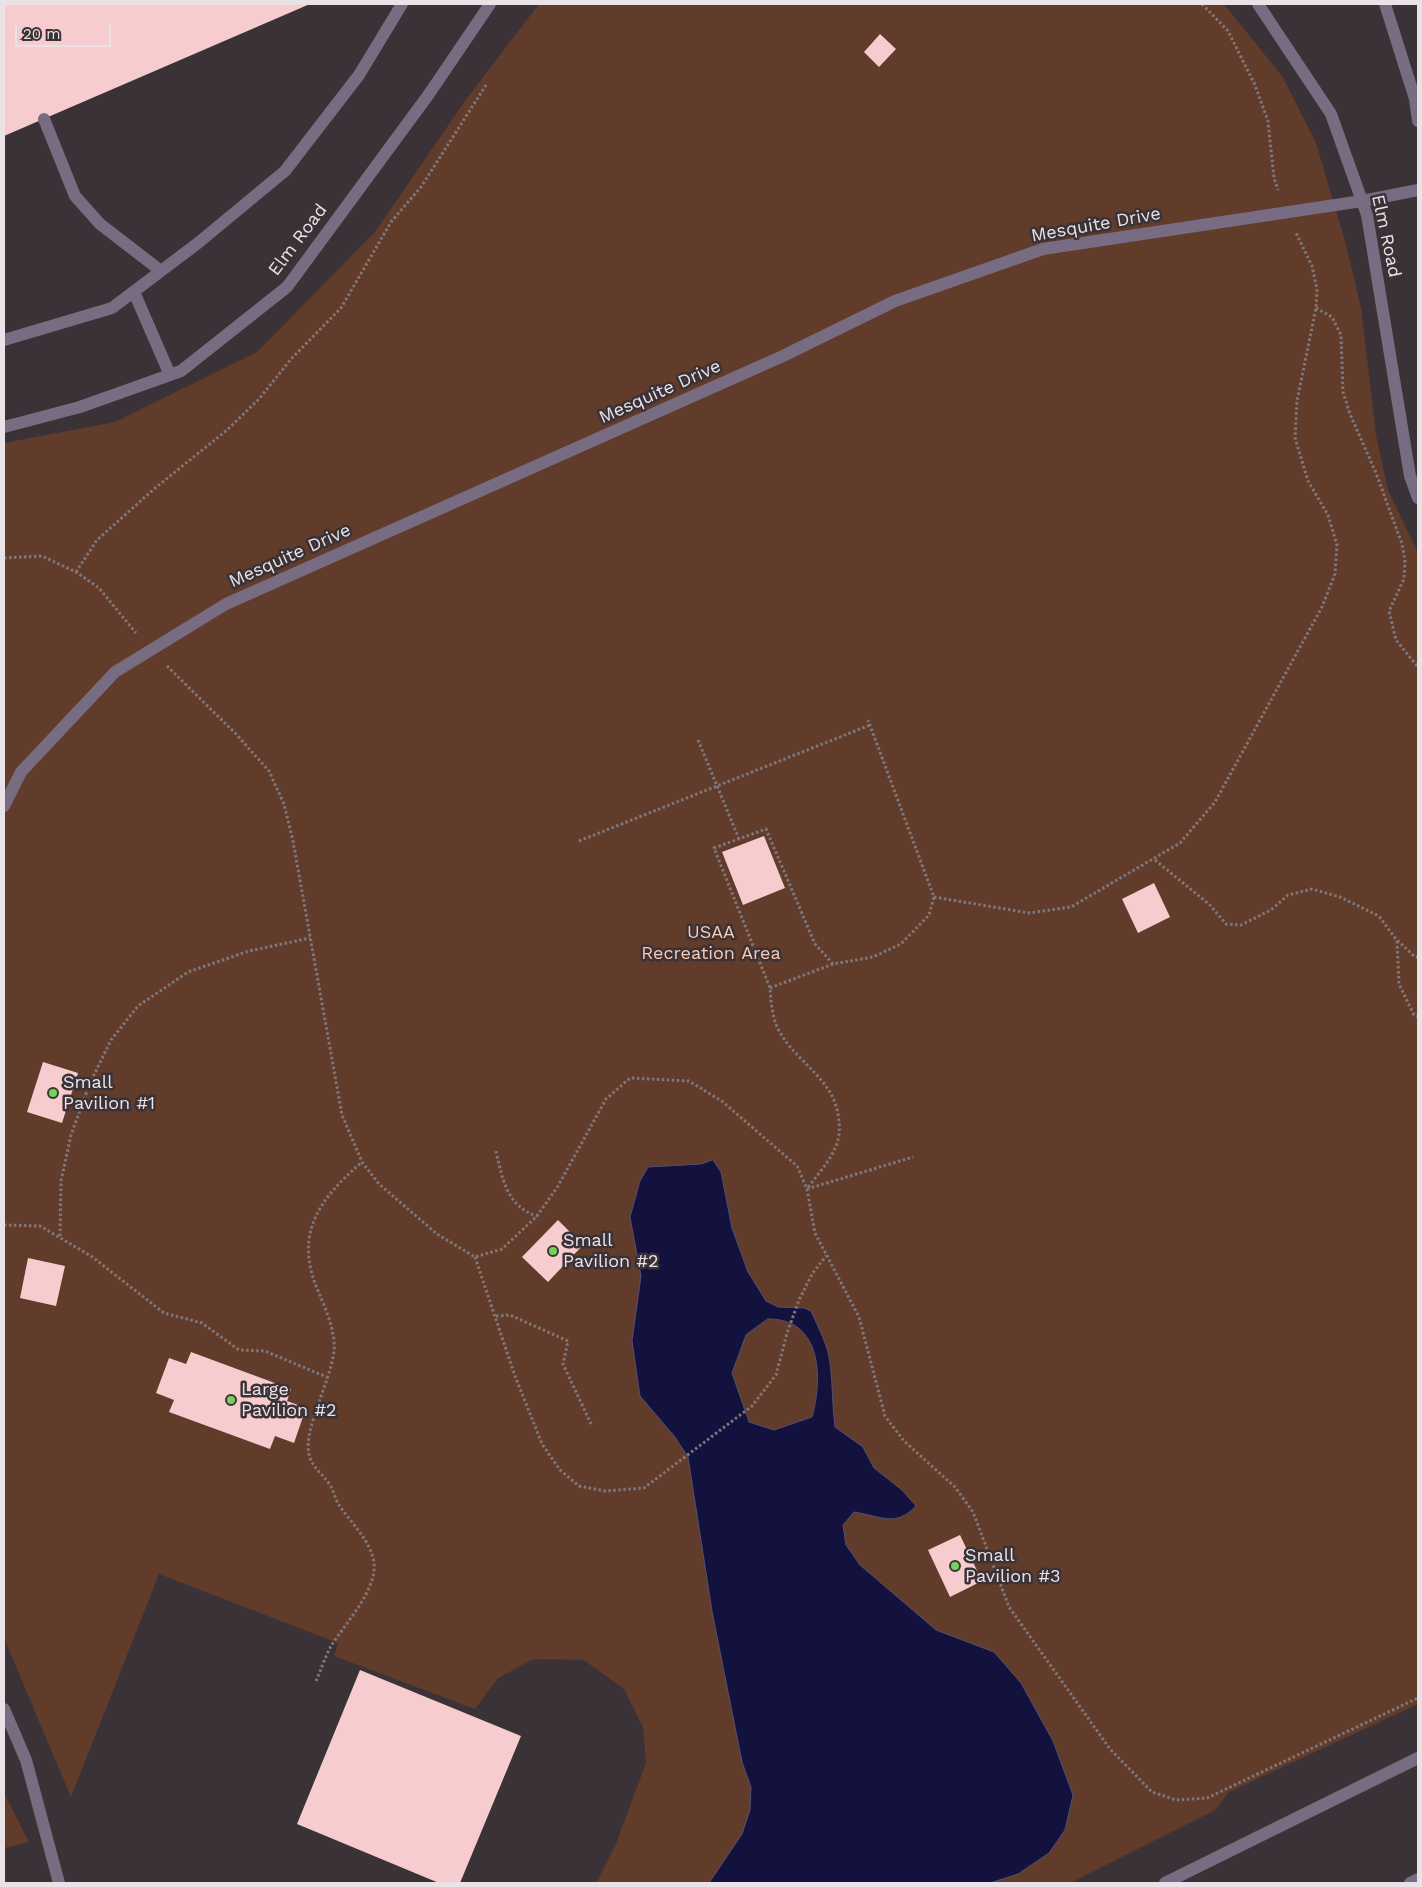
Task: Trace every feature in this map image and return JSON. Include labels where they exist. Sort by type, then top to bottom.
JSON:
[{"type":"street","points":[[4,340],[112,308],[285,171],[359,75],[402,4]]},
{"type":"street","name":"Elm Road","points":[[4,428],[80,407],[181,370],[287,287],[429,94],[490,4]]},
{"type":"street","name":"Elm Road","points":[[1258,4],[1331,114],[1367,215],[1410,476],[1418,498]]},
{"type":"street","points":[[1385,4],[1415,99],[1418,121]]},
{"type":"street","points":[[44,119],[75,196],[100,224],[161,271]]},
{"type":"street","name":"Mesquite Drive","points":[[4,806],[21,772],[116,672],[226,604],[774,360],[895,301],[1043,249],[1286,213],[1418,190]]},
{"type":"street","points":[[134,292],[170,374]]},
{"type":"street","points":[[4,1710],[26,1760],[59,1883]]},
{"type":"street","points":[[1165,1883],[1418,1758]]},
{"type":"street","points":[[1410,1883],[1418,1879]]},
{"type":"path","points":[[934,897],[1006,911],[1044,912],[1071,907],[1155,860],[1180,843],[1215,802],[1322,606],[1334,574],[1337,545],[1328,515],[1308,480],[1295,438],[1298,391],[1316,308],[1317,290],[1312,266],[1286,213],[1274,178],[1268,121],[1256,85],[1228,31],[1202,4]]},
{"type":"path","points":[[76,572],[97,540],[154,489],[227,430],[259,399],[291,359],[341,308],[391,222],[421,187],[486,85]]},
{"type":"path","points":[[1316,308],[1332,317],[1341,334],[1343,392],[1402,544],[1405,560],[1404,579],[1389,612],[1396,640],[1418,667]]},
{"type":"path","points":[[4,558],[42,556],[76,572],[99,588],[151,650],[236,734],[269,771],[284,804],[342,1115],[362,1162],[379,1184],[437,1234],[475,1257],[515,1376],[542,1444],[560,1470],[578,1486],[605,1491],[644,1488],[752,1406],[776,1375],[787,1333],[799,1300],[812,1274],[826,1256]]},
{"type":"path","points":[[770,988],[833,964],[873,957],[900,944],[929,915],[934,897],[868,720]]},
{"type":"path","points":[[579,841],[870,725]]},
{"type":"path","points":[[698,740],[739,839]]},
{"type":"path","points":[[807,1189],[835,1148],[840,1129],[838,1109],[829,1088],[786,1042],[778,1028],[772,1012],[770,988],[714,848],[766,828],[814,944],[833,964]]},
{"type":"path","points":[[1155,860],[1210,905],[1226,924],[1241,925],[1271,910],[1288,895],[1312,889],[1340,897],[1379,916],[1397,940],[1415,957],[1418,957]]},
{"type":"path","points":[[60,1236],[60,1181],[71,1135],[90,1083],[111,1040],[138,1006],[188,972],[249,951],[310,938]]},
{"type":"path","points":[[1397,940],[1399,984],[1414,1015],[1418,1016]]},
{"type":"path","points":[[475,1257],[502,1249],[537,1216],[558,1186],[606,1099],[630,1078],[689,1081],[724,1102],[798,1166],[807,1189],[815,1233],[859,1317],[885,1416],[904,1441],[960,1493],[973,1512],[1009,1606],[1110,1749],[1152,1792],[1176,1800],[1207,1798],[1418,1698]]},
{"type":"path","points":[[496,1151],[500,1170],[511,1198],[523,1212],[537,1216]]},
{"type":"path","points":[[807,1189],[913,1157]]},
{"type":"path","points":[[316,1681],[330,1648],[372,1582],[374,1564],[369,1546],[338,1504],[329,1484],[314,1469],[308,1452],[310,1432],[329,1378],[334,1349],[331,1327],[308,1259],[309,1236],[322,1202],[337,1184],[362,1162]]},
{"type":"path","points":[[4,1225],[40,1226],[60,1236],[91,1256],[164,1313],[202,1323],[238,1350],[265,1351],[329,1378]]},
{"type":"path","points":[[496,1316],[510,1315],[568,1341],[563,1364],[592,1426]]},
{"type":"green space","name":"USAA Recreation Area","points":[[539,4],[1224,4],[1282,76],[1316,143],[1345,241],[1361,308],[1376,435],[1388,490],[1418,553],[1418,1704],[1229,1792],[1215,1810],[1070,1883],[596,1883],[616,1844],[646,1763],[643,1727],[624,1689],[584,1660],[534,1659],[498,1678],[475,1709],[334,1656],[338,1643],[159,1574],[71,1797],[4,1638],[4,443],[115,422],[257,352],[375,232],[467,98]]},
{"type":"green space","points":[[4,1793],[29,1842],[4,1848]]},
{"type":"shaded area","points":[[713,1160],[721,1172],[732,1228],[748,1272],[766,1301],[778,1307],[804,1308],[811,1311],[829,1356],[835,1427],[863,1447],[874,1468],[902,1490],[916,1506],[908,1513],[894,1519],[854,1512],[843,1525],[846,1545],[860,1565],[936,1630],[994,1652],[1021,1683],[1053,1741],[1073,1795],[1065,1830],[1049,1853],[1018,1874],[990,1883],[709,1883],[742,1834],[750,1810],[751,1787],[742,1762],[712,1611],[688,1457],[675,1437],[640,1396],[632,1341],[641,1276],[630,1217],[640,1181],[648,1167],[701,1164]],"holes":[[[768,1319],[786,1321],[799,1329],[809,1340],[817,1369],[817,1386],[812,1417],[774,1430],[749,1422],[732,1373],[746,1335]]]},
{"type":"building","points":[[4,4],[310,4],[4,136]]},
{"type":"building","points":[[880,34],[896,49],[879,67],[864,52]]},
{"type":"building","points":[[764,836],[785,888],[743,905],[722,852]]},
{"type":"building","points":[[1154,883],[1170,917],[1138,933],[1122,899]]},
{"type":"building","name":"Small Pavilion #1","points":[[43,1062],[78,1073],[62,1123],[27,1112]]},
{"type":"building","name":"Small Pavilion #2","points":[[558,1220],[583,1245],[548,1282],[522,1257]]},
{"type":"building","points":[[28,1258],[65,1266],[56,1306],[20,1298]]},
{"type":"building","name":"Large Pavilion #2","points":[[191,1352],[291,1389],[287,1401],[306,1408],[294,1443],[275,1436],[270,1449],[169,1412],[174,1400],[156,1393],[169,1358],[186,1364]]},
{"type":"building","name":"Small Pavilion #3","points":[[960,1535],[982,1581],[950,1597],[928,1550]]},
{"type":"building","points":[[360,1670],[521,1736],[460,1883],[439,1883],[297,1824]]},
{"type":"place","name":"Small Pavilion #1","points":[[53,1093]]},
{"type":"place","name":"Small Pavilion #2","points":[[553,1251]]},
{"type":"place","name":"Large Pavilion #2","points":[[231,1400]]},
{"type":"place","name":"Small Pavilion #3","points":[[955,1566]]}]
